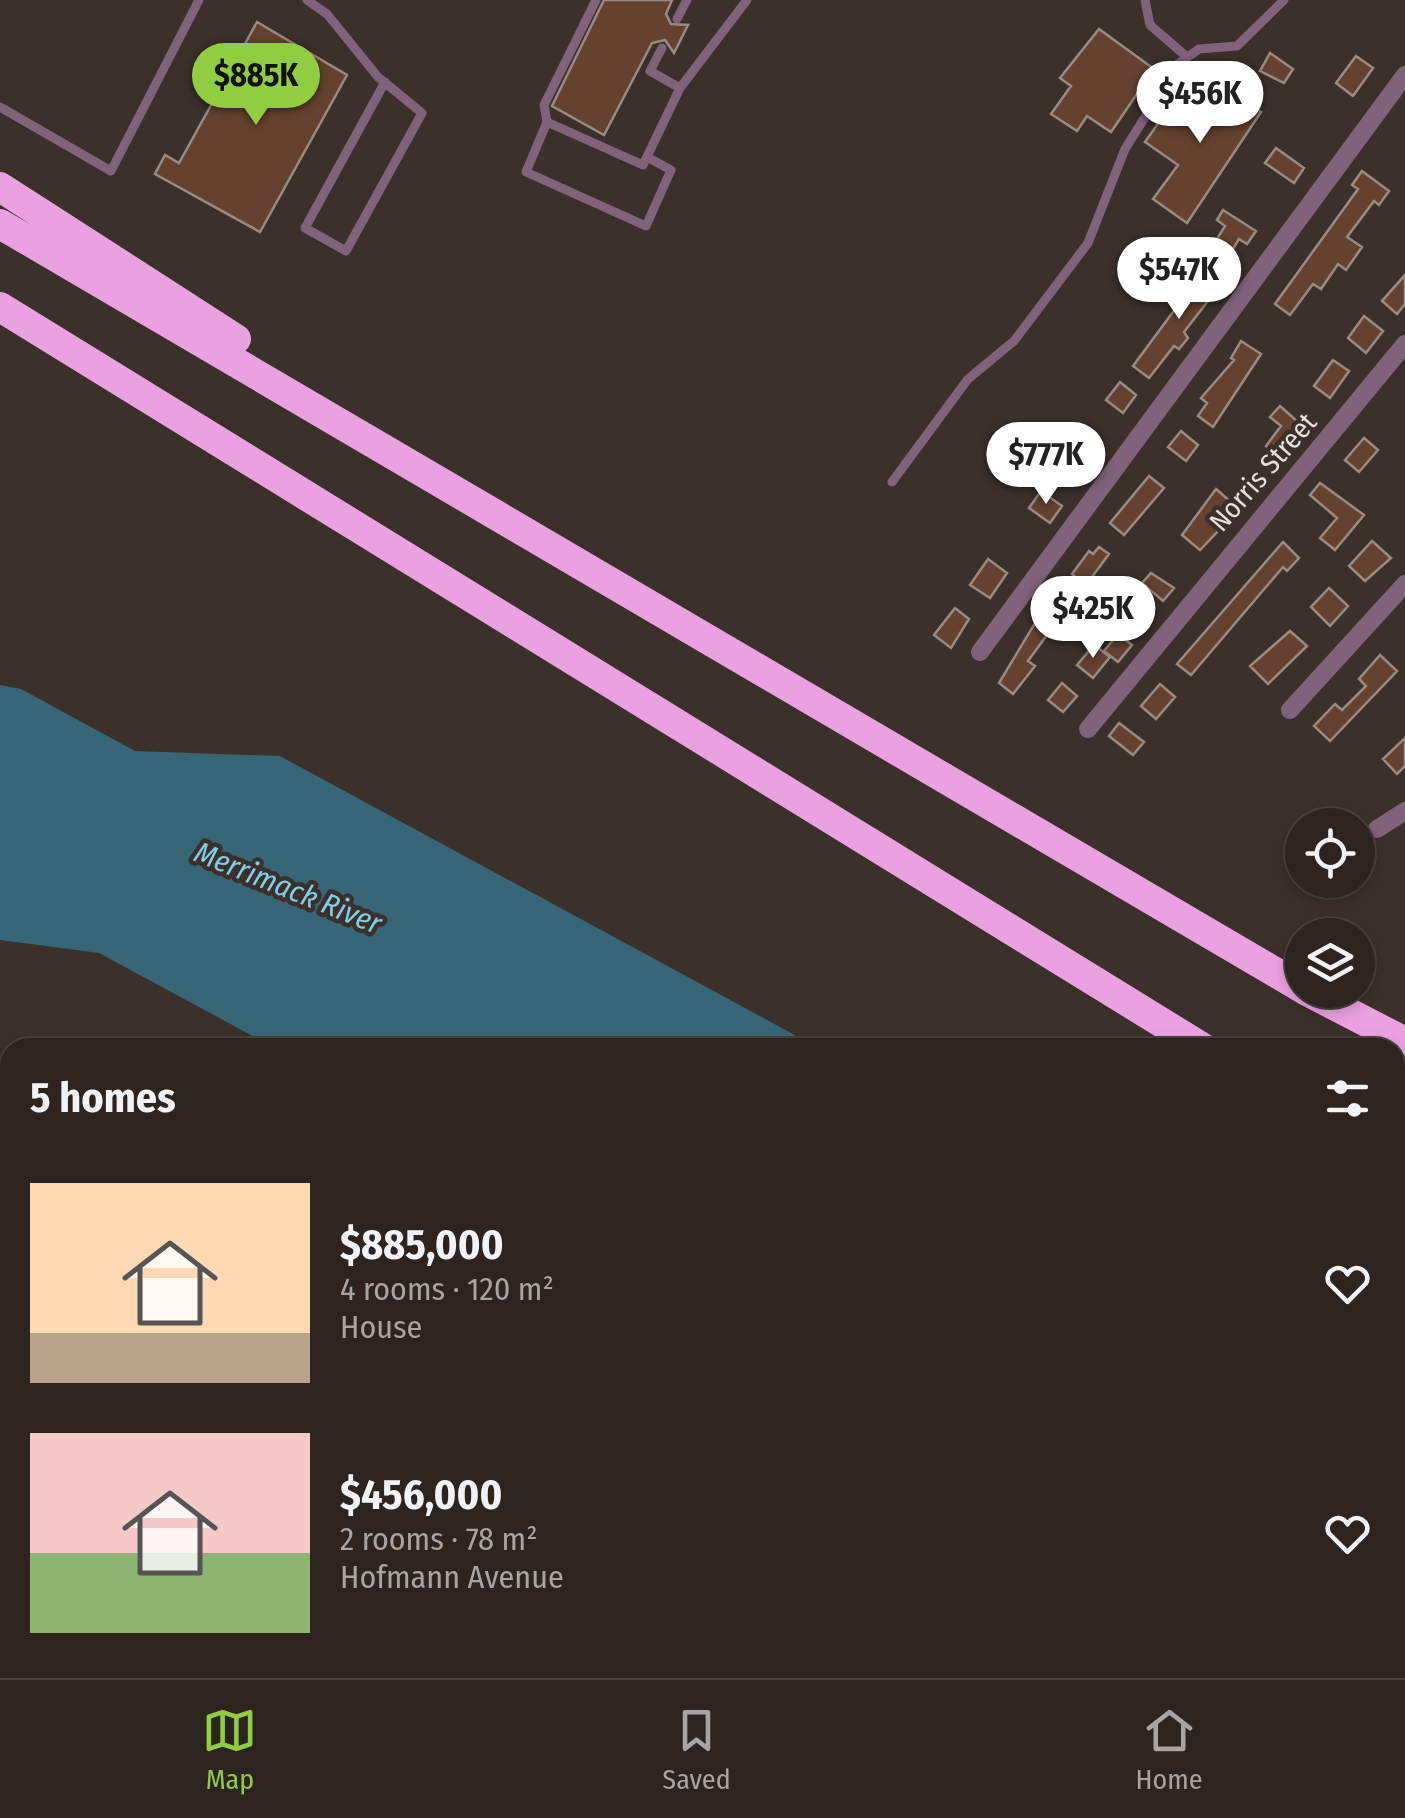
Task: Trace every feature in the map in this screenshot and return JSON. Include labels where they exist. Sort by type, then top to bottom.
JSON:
[{"type":"highway","points":[[0,187],[257,353],[418,468]]},
{"type":"highway","points":[[0,224],[854,729],[1285,978]]},
{"type":"highway","points":[[0,307],[1187,1038]]},
{"type":"highway","points":[[1340,1008],[1397,1038]]},
{"type":"street","points":[[980,652],[1405,75]]},
{"type":"street","name":"Norris Street","points":[[1088,728],[1405,344]]},
{"type":"street","points":[[1290,710],[1405,584]]},
{"type":"street","points":[[1376,829],[1405,811]]},
{"type":"lane","points":[[0,107],[111,171],[199,0]]},
{"type":"lane","points":[[306,0],[327,14],[384,82],[422,113],[346,251],[305,228],[384,82]]},
{"type":"lane","points":[[596,0],[544,105],[548,122],[526,172],[646,226],[670,170],[647,157]]},
{"type":"lane","points":[[677,19],[686,0]]},
{"type":"lane","points":[[548,122],[642,166],[680,88],[747,0]]},
{"type":"lane","points":[[1145,0],[1150,25],[1187,58]]},
{"type":"lane","points":[[892,482],[968,379],[1014,341],[1088,243],[1125,149],[1187,58],[1199,49],[1237,46],[1284,0]]},
{"type":"lane","points":[[662,48],[650,71],[680,88]]},
{"type":"water","name":"Merrimack River","points":[[0,685],[21,689],[135,751],[280,756],[800,1038],[256,1038],[99,953],[0,940]]},
{"type":"building","points":[[604,0],[672,0],[666,14],[671,24],[688,25],[674,53],[665,40],[652,43],[604,135],[552,106]]},
{"type":"building","points":[[257,22],[347,75],[260,232],[155,174],[165,155],[179,163]]},
{"type":"building","points":[[1099,29],[1154,69],[1111,132],[1087,116],[1077,131],[1051,114],[1071,86],[1060,78]]},
{"type":"building","points":[[1270,53],[1293,69],[1284,83],[1260,71]]},
{"type":"building","points":[[1356,56],[1373,68],[1353,96],[1336,83]]},
{"type":"building","points":[[1203,75],[1261,112],[1187,223],[1153,199],[1178,165],[1145,142],[1167,111],[1199,133],[1213,114],[1188,98]]},
{"type":"building","points":[[1276,148],[1304,168],[1294,183],[1265,163]]},
{"type":"building","points":[[1362,171],[1389,191],[1379,205],[1374,201],[1347,237],[1362,247],[1346,270],[1338,264],[1321,289],[1313,284],[1290,315],[1275,304],[1358,189],[1352,185]]},
{"type":"building","points":[[1223,210],[1256,231],[1247,244],[1239,239],[1231,252],[1215,242],[1225,226],[1217,220]]},
{"type":"building","points":[[1207,266],[1225,279],[1184,332],[1188,338],[1179,349],[1174,346],[1149,378],[1133,366]]},
{"type":"building","points":[[1405,275],[1405,304],[1397,314],[1382,301]]},
{"type":"building","points":[[1364,316],[1383,331],[1366,353],[1348,338]]},
{"type":"building","points":[[1241,341],[1261,354],[1213,427],[1198,416],[1207,403],[1201,398],[1234,360],[1231,358]]},
{"type":"building","points":[[1333,360],[1349,371],[1330,398],[1314,386]]},
{"type":"building","points":[[1120,382],[1136,395],[1123,413],[1106,400]]},
{"type":"building","points":[[1280,406],[1307,430],[1298,441],[1293,436],[1278,455],[1266,446],[1281,426],[1270,417]]},
{"type":"building","points":[[1181,431],[1198,445],[1186,461],[1168,447]]},
{"type":"building","points":[[1079,434],[1098,447],[1069,483],[1052,471]]},
{"type":"building","points":[[1364,438],[1378,450],[1359,472],[1345,460]]},
{"type":"building","points":[[1149,476],[1164,488],[1124,535],[1110,523]]},
{"type":"building","points":[[1320,483],[1364,515],[1335,550],[1320,538],[1337,518],[1310,495]]},
{"type":"building","points":[[1216,489],[1239,509],[1200,550],[1182,535]]},
{"type":"building","points":[[1041,491],[1062,506],[1050,523],[1029,508]]},
{"type":"building","points":[[1372,541],[1391,558],[1365,581],[1349,566]]},
{"type":"building","points":[[1283,542],[1299,558],[1287,571],[1283,567],[1191,675],[1177,664]]},
{"type":"building","points":[[1099,547],[1109,554],[1086,585],[1072,574],[1089,551],[1093,554]]},
{"type":"building","points":[[988,559],[1007,573],[990,598],[970,585]]},
{"type":"building","points":[[1151,573],[1174,588],[1163,601],[1142,583]]},
{"type":"building","points":[[1329,588],[1348,606],[1330,626],[1311,607]]},
{"type":"building","points":[[955,608],[969,619],[951,648],[934,635]]},
{"type":"building","points":[[1044,608],[1055,616],[1050,621],[1055,624],[1028,661],[1035,666],[1013,694],[999,683]]},
{"type":"building","points":[[1290,631],[1307,646],[1268,684],[1250,666]]},
{"type":"building","points":[[1118,634],[1132,645],[1118,662],[1104,651]]},
{"type":"building","points":[[1094,645],[1110,657],[1093,678],[1077,665]]},
{"type":"building","points":[[1380,655],[1397,671],[1330,741],[1314,726],[1335,704],[1342,710],[1366,686],[1359,679]]},
{"type":"building","points":[[1062,683],[1077,696],[1063,712],[1048,700]]},
{"type":"building","points":[[1160,684],[1175,697],[1156,719],[1141,706]]},
{"type":"building","points":[[1119,723],[1144,742],[1133,755],[1109,736]]},
{"type":"building","points":[[1405,738],[1405,766],[1397,774],[1383,759]]}]
